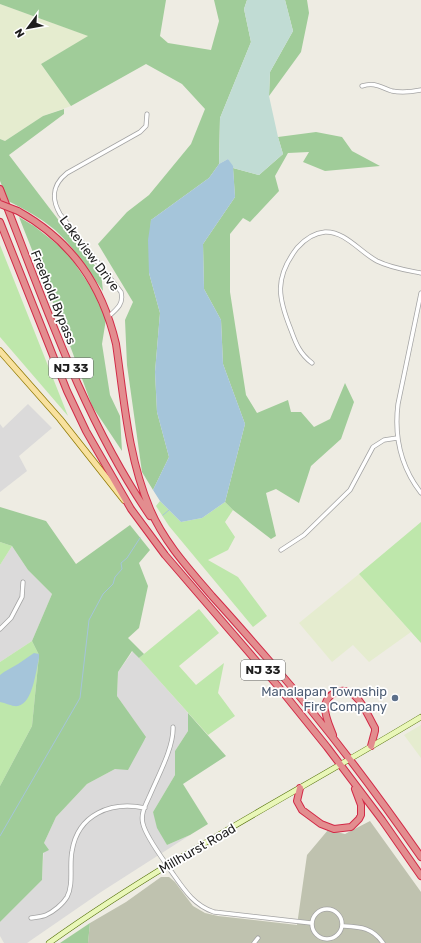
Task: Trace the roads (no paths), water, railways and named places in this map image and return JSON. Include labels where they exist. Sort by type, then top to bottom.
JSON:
[{"type":"highway","name":"Freehold Bypass","points":[[0,189],[73,374],[92,417],[117,465],[164,536]]},
{"type":"highway","points":[[0,204],[18,212],[52,234],[74,256],[93,283],[108,317],[116,344],[135,466],[150,510],[164,536]]},
{"type":"highway","name":"Freehold Bypass","points":[[0,222],[67,391],[90,438],[131,509]]},
{"type":"highway","name":"NJ 33","points":[[131,509],[165,556],[277,686],[340,764],[421,876]]},
{"type":"highway","name":"NJ 33","points":[[164,536],[204,586],[335,740],[421,857]]},
{"type":"highway","points":[[335,740],[327,717],[325,705],[332,694],[340,691],[346,691],[353,694],[358,700],[375,728],[371,746]]},
{"type":"highway","points":[[300,788],[297,802],[302,810],[327,827],[343,829],[355,824],[361,815],[361,802],[352,780]]},
{"type":"main road","points":[[0,351],[60,419],[131,509]]},
{"type":"street","points":[[362,86],[374,84],[393,91],[403,92],[421,90]]},
{"type":"street","name":"Lakeview Drive","points":[[108,317],[120,304],[123,298],[121,292],[60,214],[56,207],[54,197],[55,187],[61,178],[67,173],[140,132],[146,126],[147,114]]},
{"type":"street","points":[[312,363],[305,358],[299,349],[284,312],[280,294],[281,280],[286,265],[295,251],[306,239],[313,234],[334,233],[346,239],[377,261],[396,268],[421,273]]},
{"type":"street","points":[[421,293],[398,404],[396,421],[397,438],[406,469],[421,493]]},
{"type":"street","points":[[416,317],[421,318]]},
{"type":"street","points":[[281,550],[304,535],[350,490],[373,447],[384,440],[397,438]]},
{"type":"street","points":[[0,629],[10,618],[22,597],[23,582]]},
{"type":"street","name":"Millhurst Road","points":[[49,943],[103,906],[168,866],[421,717]]},
{"type":"street","points":[[173,727],[172,742],[144,808],[142,819],[145,831],[168,866],[189,895],[204,909],[214,912],[311,923]]},
{"type":"street","points":[[31,918],[46,916],[60,905],[67,896],[70,887],[72,851],[74,842],[82,826],[95,815],[109,808],[121,805],[133,805],[144,808]]},
{"type":"street","points":[[329,909],[338,914],[341,918],[342,926],[339,934],[328,941],[320,938],[313,932],[311,923],[316,913],[320,910],[329,909]]},
{"type":"street","points":[[342,926],[368,930],[375,933],[383,943]]},
{"type":"street","points":[[254,943],[258,938]]},
{"type":"street","points":[[319,943],[320,938]]},
{"type":"waterway","points":[[163,515],[169,510]]},
{"type":"waterway","points":[[0,836],[80,698],[89,620],[103,594],[113,584],[115,577],[122,569],[121,563],[127,558],[140,538]]},
{"type":"place","name":"Manalapan Township Fire Company","points":[[395,698]]}]
